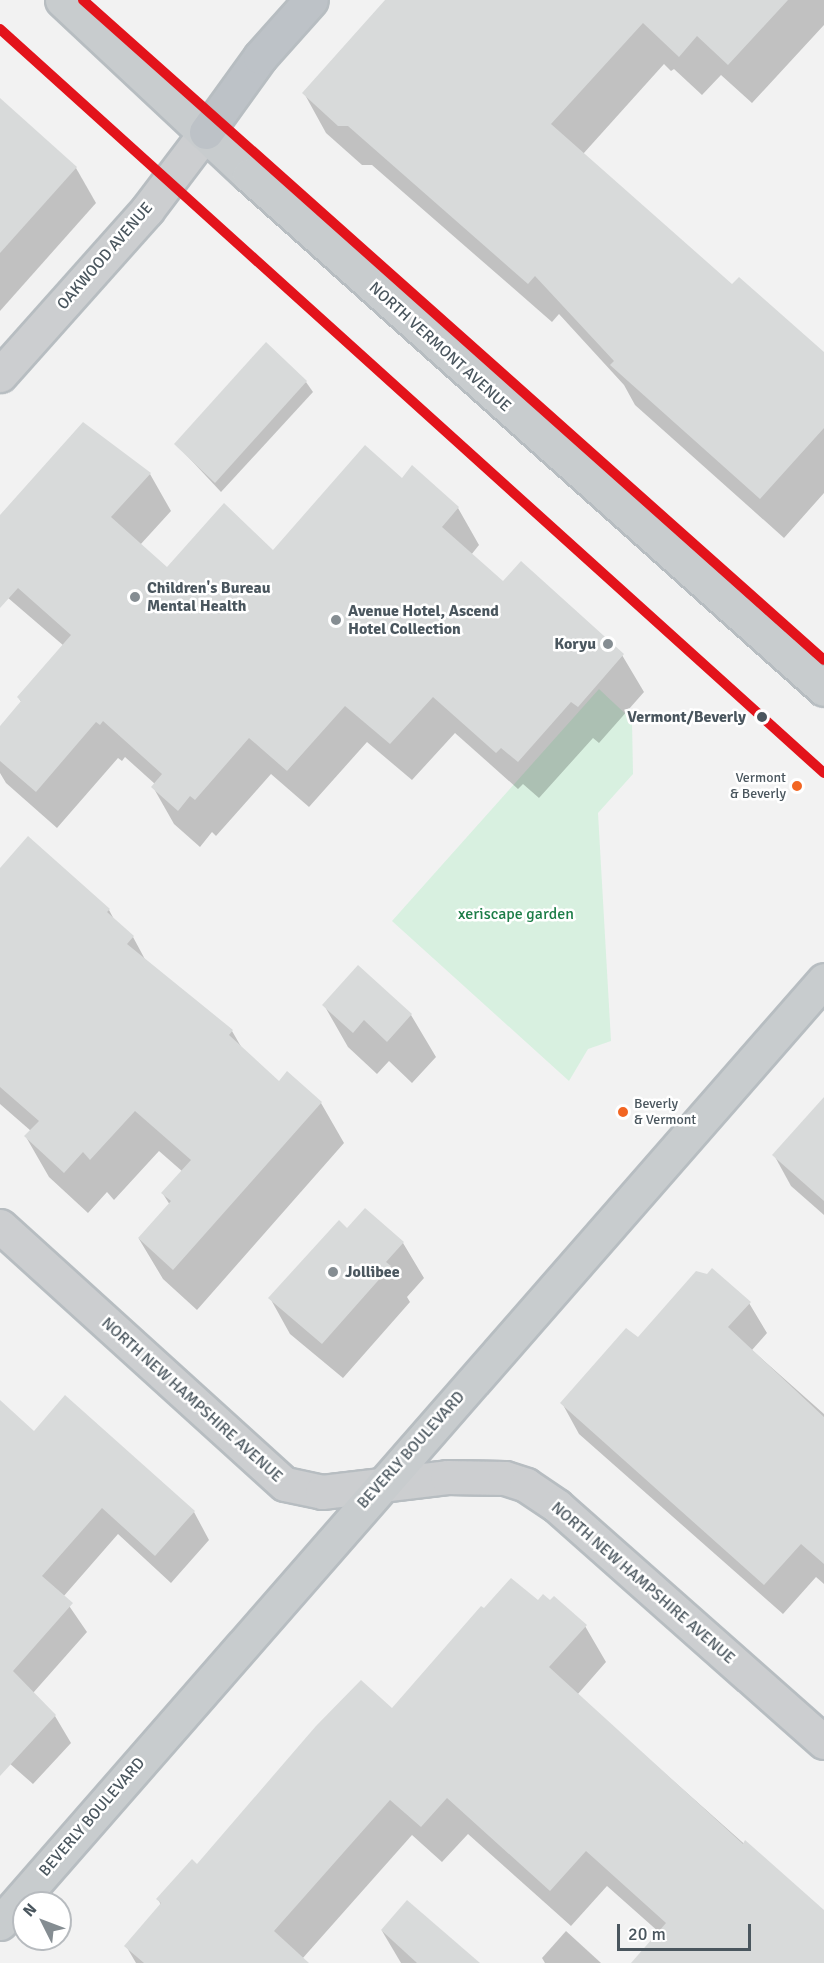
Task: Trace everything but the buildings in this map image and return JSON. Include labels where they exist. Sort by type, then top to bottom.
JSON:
[{"type":"highway","points":[[206,132],[260,57],[311,0]]},
{"type":"main road","name":"NORTH VERMONT AVENUE","points":[[62,0],[206,132],[275,199],[824,689]]},
{"type":"main road","name":"BEVERLY BOULEVARD","points":[[0,1923],[380,1483],[824,980]]},
{"type":"street","name":"OAKWOOD AVENUE","points":[[0,375],[147,210],[206,132]]},
{"type":"street","name":"NORTH NEW HAMPSHIRE AVENUE","points":[[0,1226],[285,1484],[322,1492],[380,1483],[504,1478],[526,1485],[557,1506],[824,1742]]},
{"type":"green space","name":"xeriscape garden","points":[[599,689],[632,720],[633,774],[598,813],[611,1041],[588,1049],[569,1081],[392,921]]},
{"type":"transit line","points":[[83,0],[824,660]]},
{"type":"transit line","points":[[0,29],[824,773]]},
{"type":"place","name":"Children's Bureau Mental Health","points":[[135,597]]},
{"type":"place","name":"Avenue Hotel, Ascend Hotel Collection","points":[[336,620]]},
{"type":"place","name":"Koryu","points":[[608,644]]},
{"type":"place","name":"Vermont/Beverly","points":[[762,717]]},
{"type":"place","name":"Vermont & Beverly","points":[[797,786]]},
{"type":"place","name":"Beverly & Vermont","points":[[623,1112]]},
{"type":"place","name":"Jollibee","points":[[333,1272]]}]
